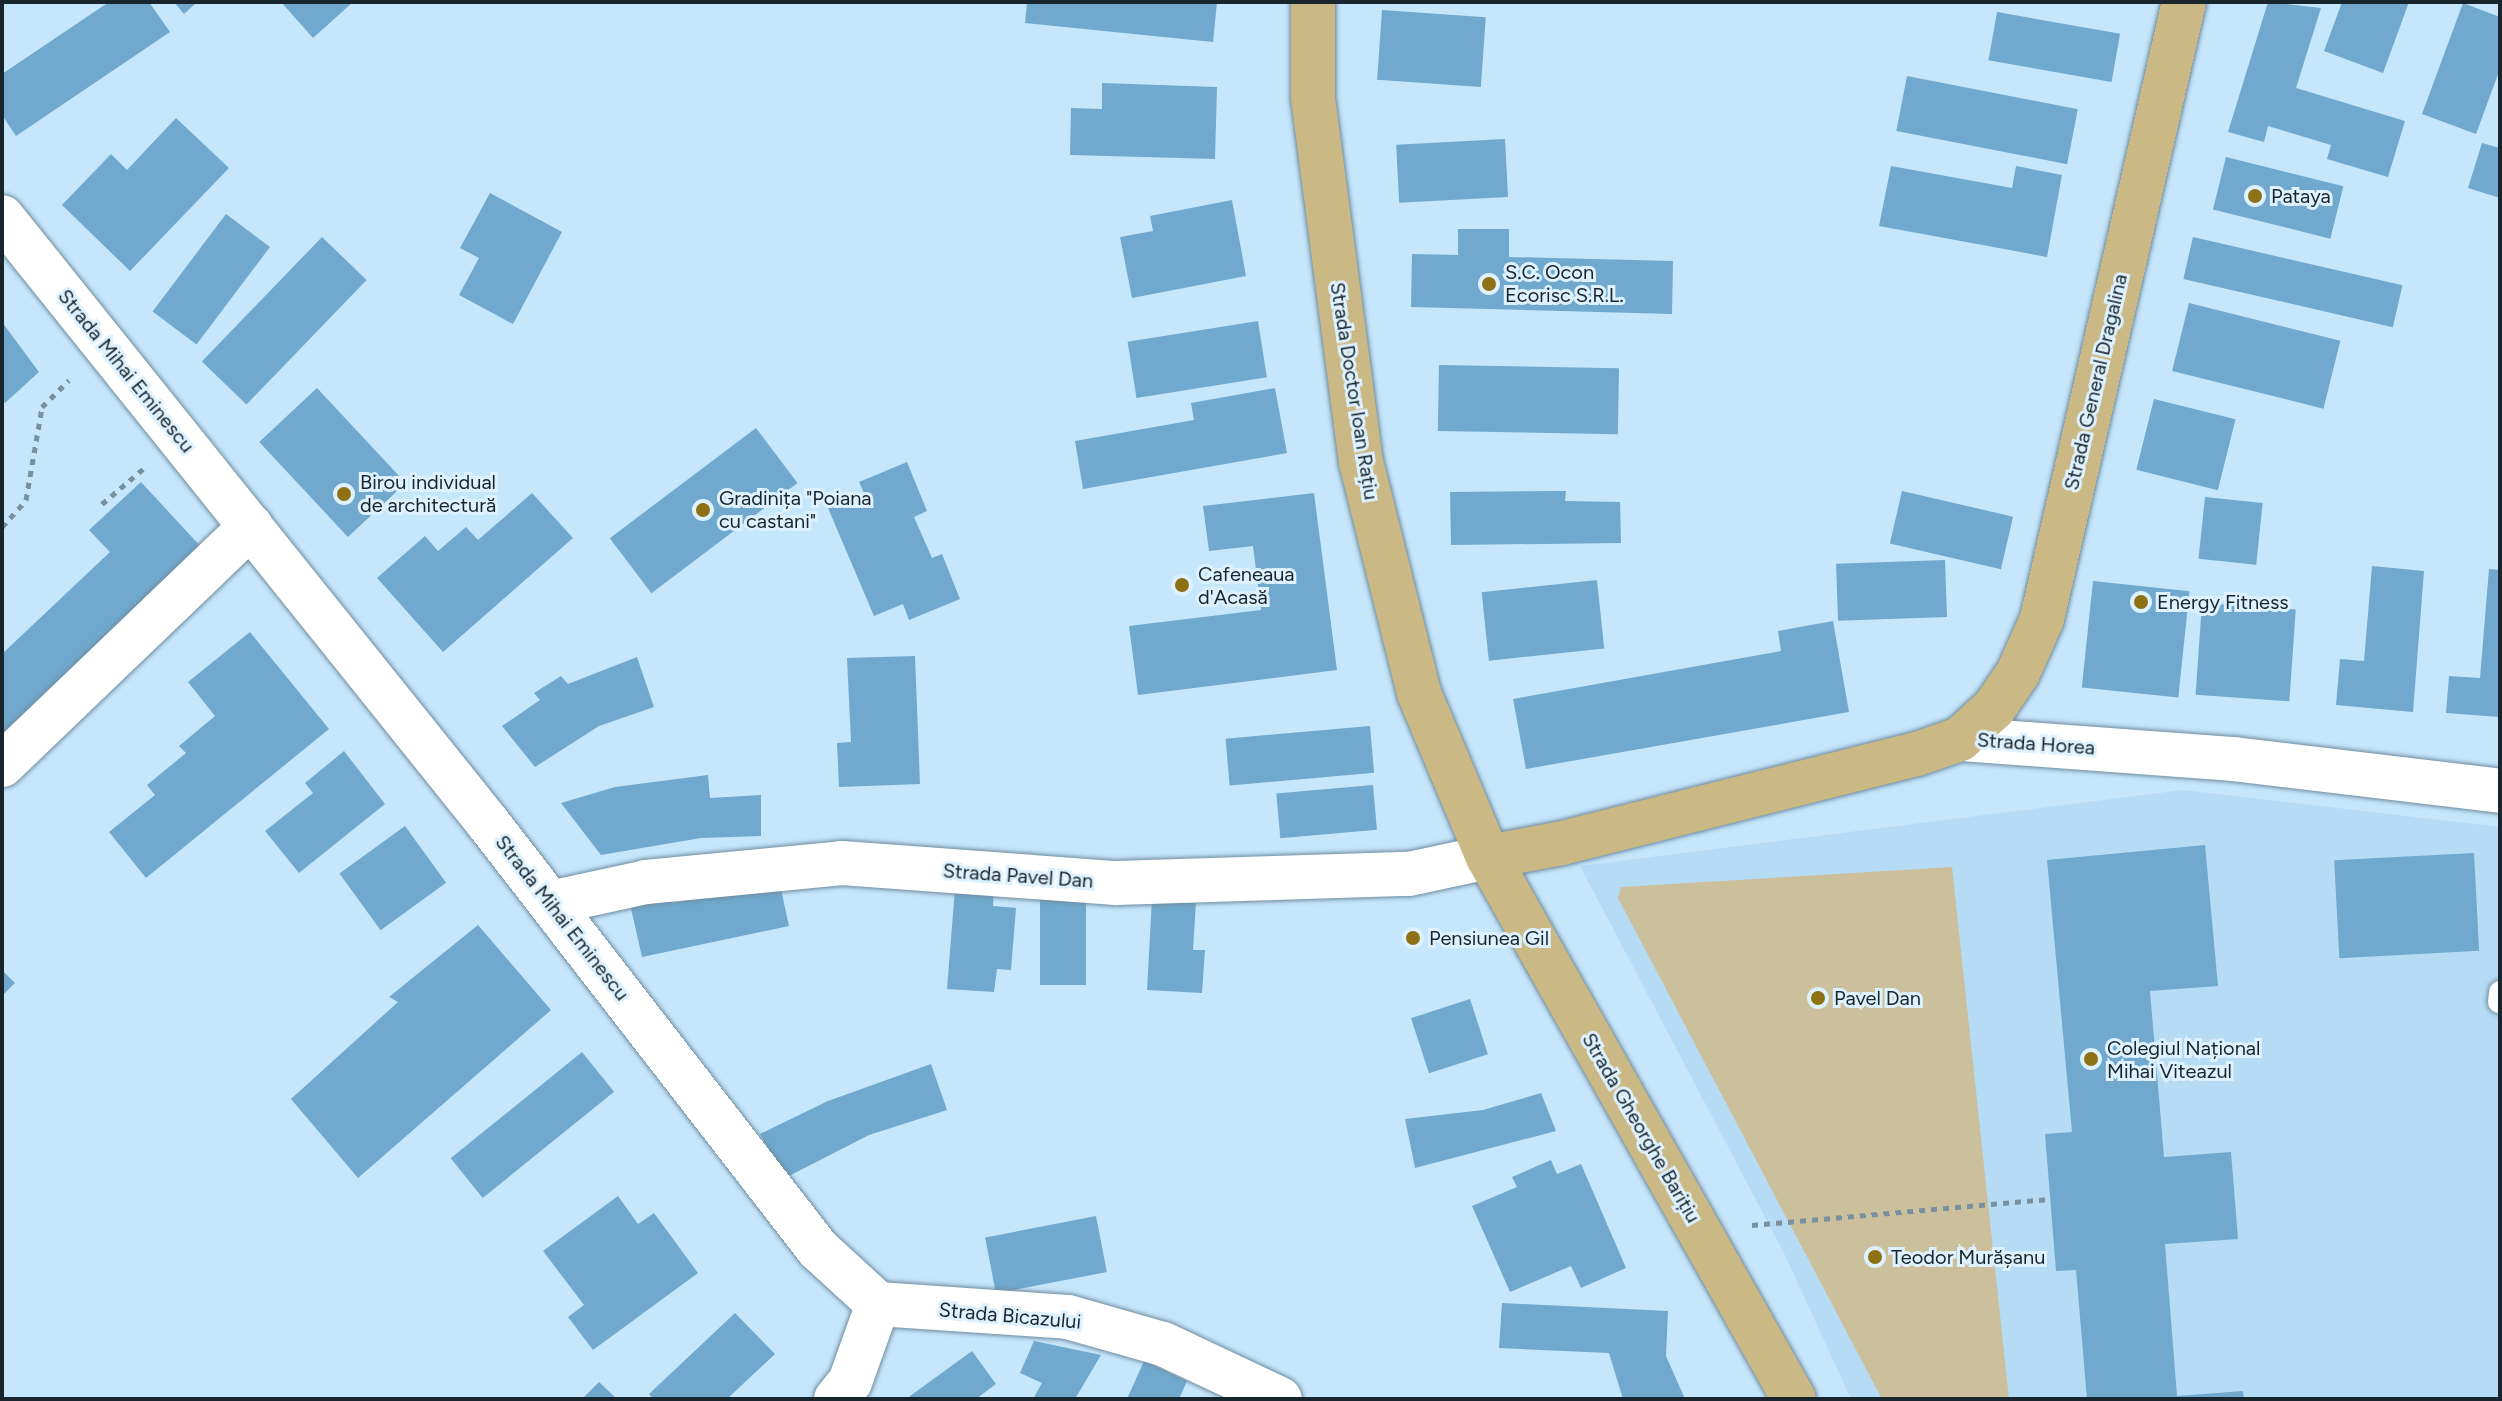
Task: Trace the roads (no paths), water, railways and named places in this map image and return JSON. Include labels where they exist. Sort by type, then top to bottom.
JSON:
[{"type":"main road","name":"Strada Doctor Ioan Rațiu","points":[[1313,2],[1313,98],[1363,472],[1419,693],[1488,857]]},
{"type":"main road","name":"Strada General Dragalina","points":[[1960,739],[1994,708],[2010,685],[2042,619],[2184,2]]},
{"type":"main road","name":"Strada Horea","points":[[1488,857],[1611,831],[1960,739]]},
{"type":"main road","name":"Strada Gheorghe Barițiu","points":[[1488,857],[1794,1399]]},
{"type":"street","name":"Strada Mihai Eminescu","points":[[2,217],[550,903],[818,1249],[878,1304]]},
{"type":"street","points":[[2,765],[251,526]]},
{"type":"street","name":"Strada Horea","points":[[1960,739],[2233,759],[2500,791]]},
{"type":"street","name":"Strada Pavel Dan","points":[[550,903],[646,882],[842,863],[1116,883],[1409,874],[1488,857]]},
{"type":"street","points":[[836,1399],[850,1382],[878,1304]]},
{"type":"street","name":"Strada Bicazului","points":[[878,1304],[1068,1317],[1163,1344],[1280,1399]]},
{"type":"lane","points":[[2499,1002],[2500,992]]},
{"type":"place","name":"Pataya","points":[[2255,196]]},
{"type":"place","name":"S.C. Ocon Ecorisc S.R.L.","points":[[1489,284]]},
{"type":"place","name":"Birou individual de architectură","points":[[344,494]]},
{"type":"place","name":"Gradinița \"Poiana cu castani\"","points":[[703,510]]},
{"type":"place","name":"Cafeneaua d'Acasă","points":[[1182,585]]},
{"type":"place","name":"Energy Fitness","points":[[2141,602]]},
{"type":"place","name":"Pensiunea Gil","points":[[1413,938]]},
{"type":"place","name":"Pavel Dan","points":[[1818,998]]},
{"type":"place","name":"Colegiul Național Mihai Viteazul","points":[[2091,1059]]},
{"type":"place","name":"Teodor Murășanu","points":[[1875,1257]]}]
